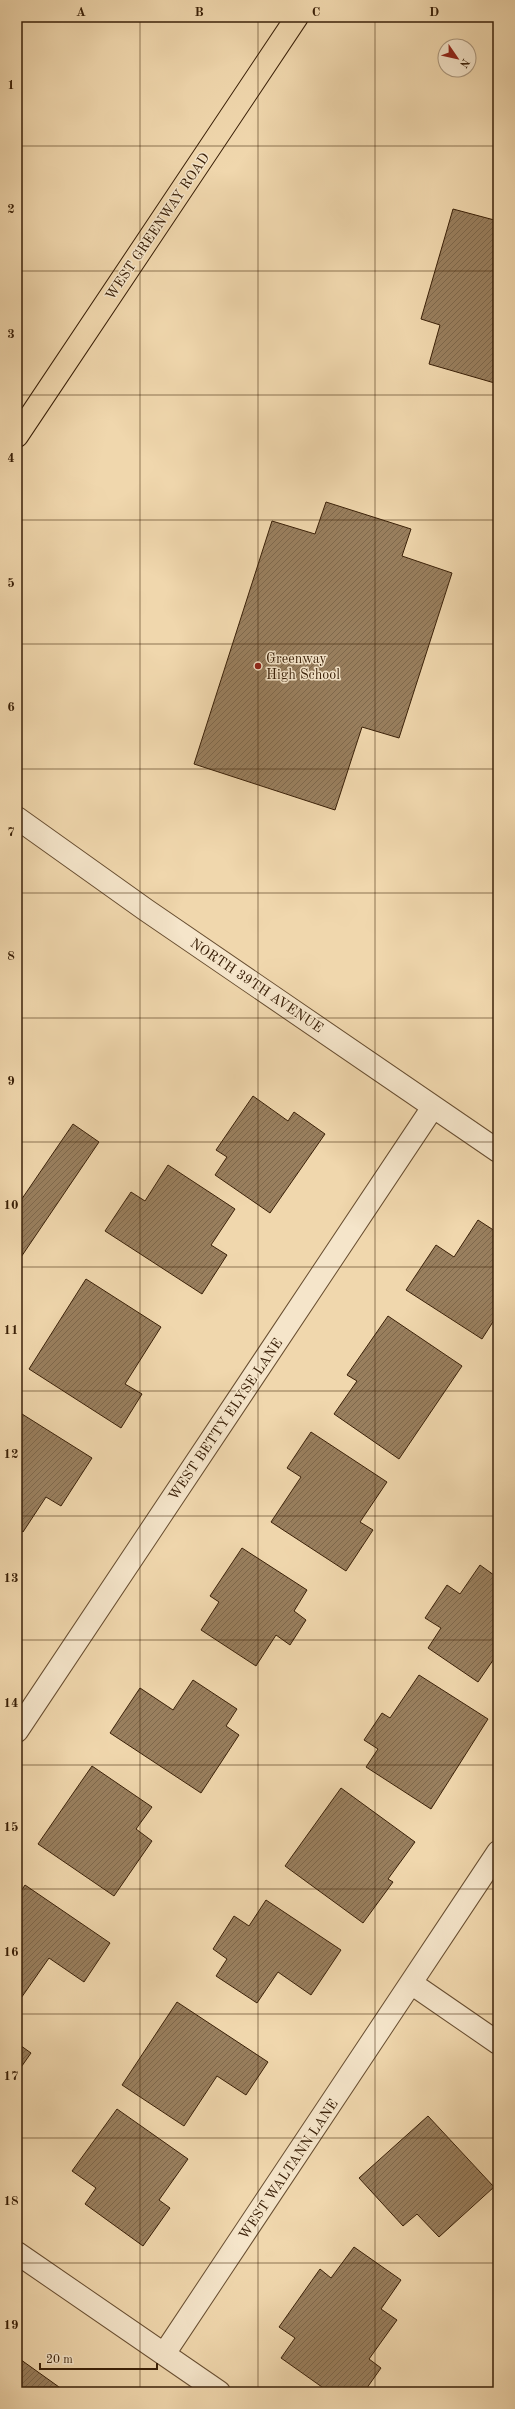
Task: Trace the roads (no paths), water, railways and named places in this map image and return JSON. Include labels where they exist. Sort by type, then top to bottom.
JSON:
[{"type":"main road","name":"WEST GREENWAY ROAD","points":[[17,436],[297,17]]},
{"type":"street","name":"NORTH 39TH AVENUE","points":[[17,818],[498,1151]]},
{"type":"street","name":"WEST BETTY ELYSE LANE","points":[[17,1731],[433,1107]]},
{"type":"street","name":"WEST WALTANN LANE","points":[[164,2354],[498,1852]]},
{"type":"street","points":[[411,1983],[498,2044]]},
{"type":"street","points":[[17,2253],[219,2392]]},
{"type":"place","name":"Greenway High School","points":[[258,666]]}]
